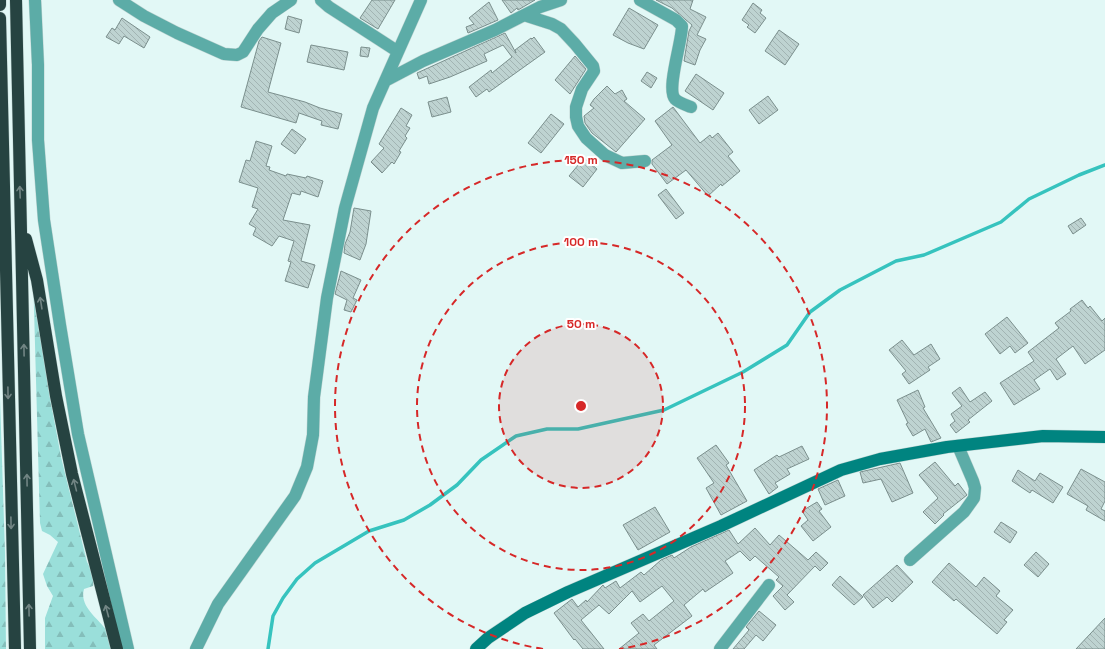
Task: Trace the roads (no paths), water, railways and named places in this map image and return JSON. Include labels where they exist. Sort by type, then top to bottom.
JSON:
[{"type":"highway","points":[[0,0],[0,5]]},
{"type":"highway","points":[[16,0],[30,649]]},
{"type":"highway","points":[[0,18],[15,649]]},
{"type":"highway","points":[[21,220],[38,280],[56,396],[72,474],[117,649]]},
{"type":"highway","points":[[0,294],[5,275]]},
{"type":"main road","points":[[476,649],[488,638],[525,613],[568,592],[721,526],[841,470],[880,459],[958,446],[1043,436],[1105,437]]},
{"type":"street","points":[[35,0],[38,65],[38,140],[44,220],[58,318],[78,434],[128,649]]},
{"type":"street","points":[[119,0],[144,16],[177,33],[224,54],[233,56],[243,52],[258,29],[272,13],[291,0]]},
{"type":"street","points":[[321,0],[329,7],[397,51]]},
{"type":"street","points":[[196,649],[218,604],[294,496],[307,467],[313,435],[314,397],[328,291],[345,208],[373,108],[397,51],[421,0]]},
{"type":"street","points":[[640,0],[676,20],[682,26],[681,39],[671,87],[672,94],[678,101],[691,107]]},
{"type":"street","points":[[385,81],[423,61],[495,30],[553,1]]},
{"type":"street","points":[[524,16],[552,24],[561,29],[593,66],[594,71],[582,89],[576,106],[578,126],[586,138],[605,155],[622,163],[645,161]]},
{"type":"street","points":[[910,560],[964,512],[974,498],[973,481],[958,446]]},
{"type":"street","points":[[720,649],[769,585]]},
{"type":"waterway","points":[[268,649],[273,616],[283,598],[297,579],[315,563],[369,531],[404,520],[430,505],[457,485],[481,460],[516,436],[547,429],[578,429],[664,410],[743,372],[787,345],[810,312],[840,290],[896,261],[924,255],[1001,222],[1029,199],[1079,175],[1105,165]]}]
